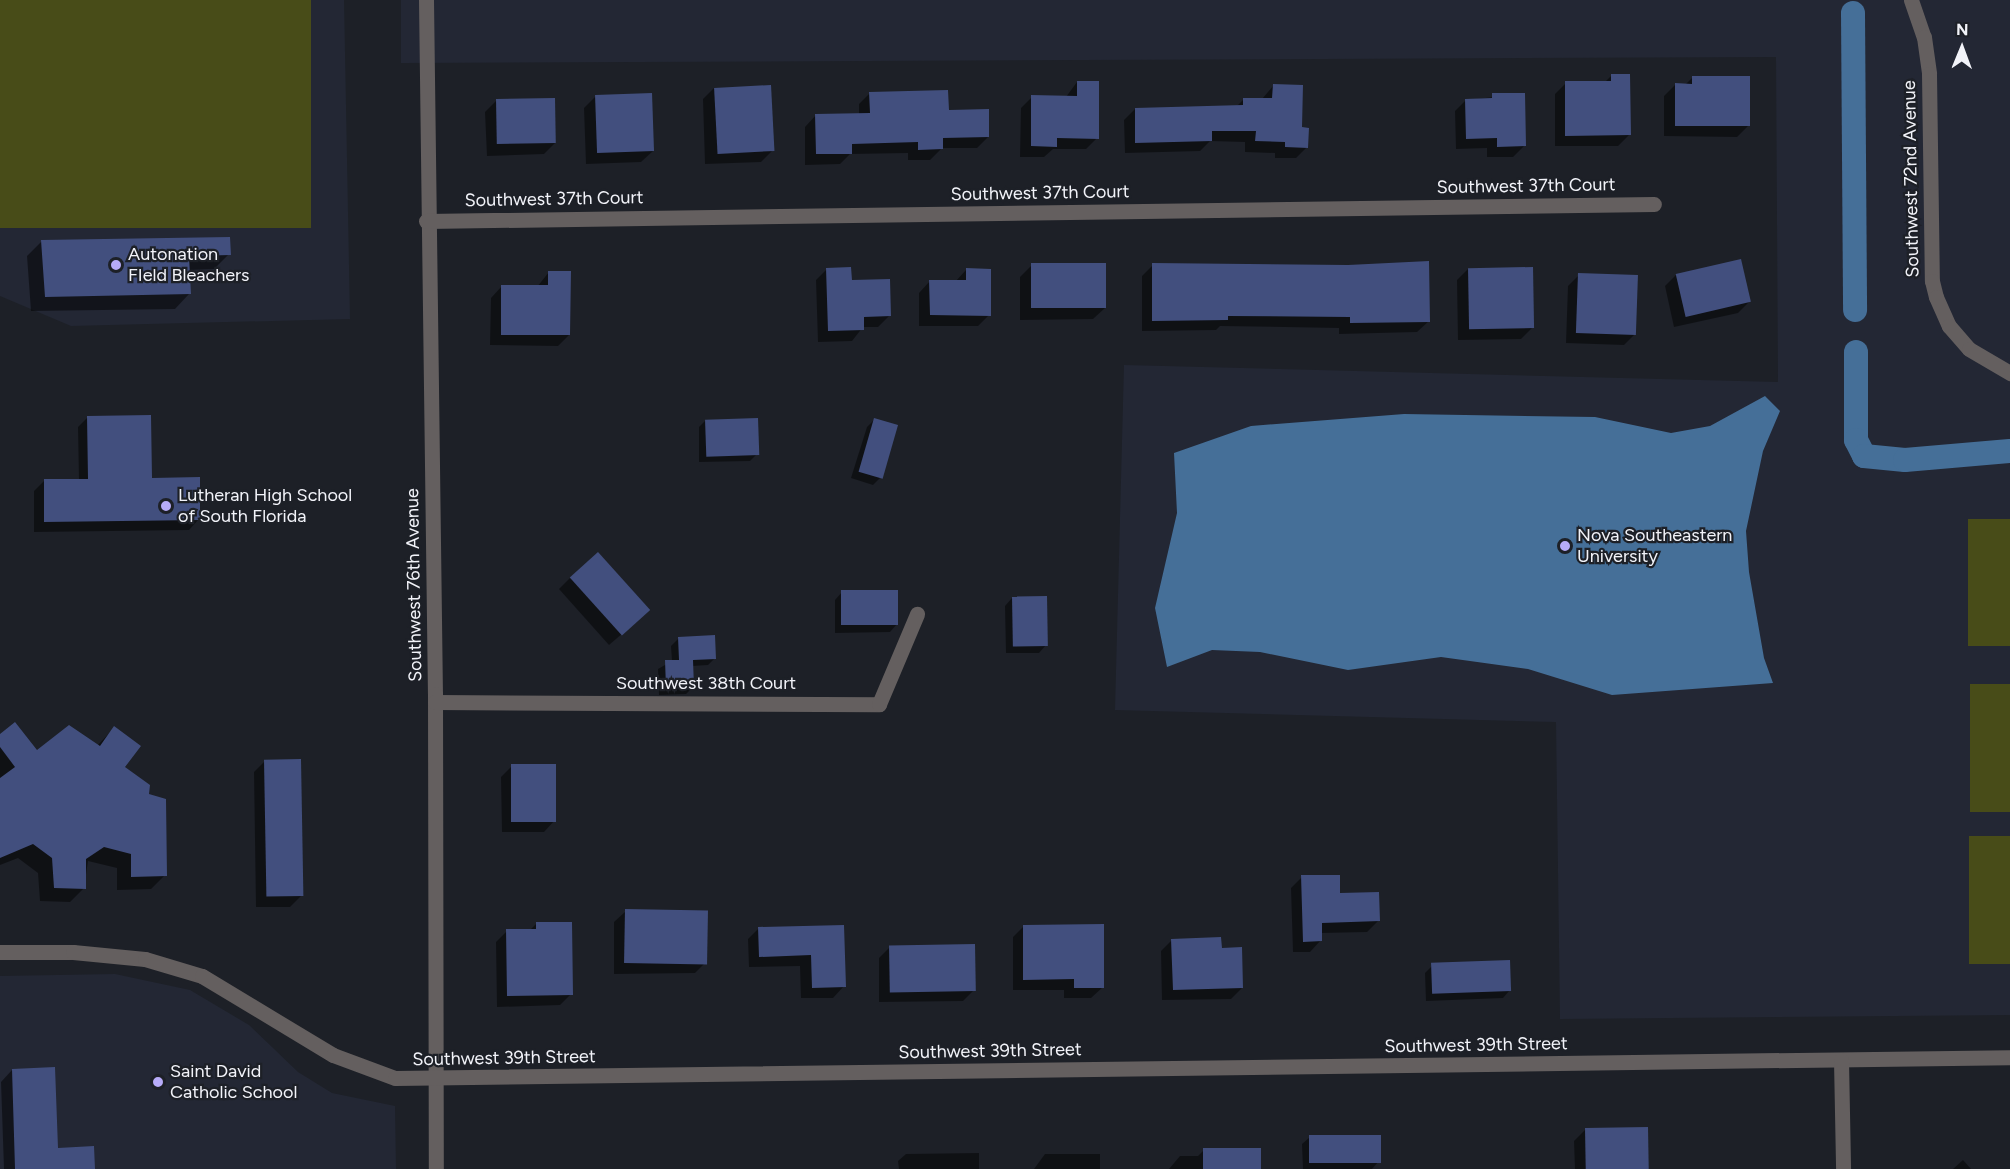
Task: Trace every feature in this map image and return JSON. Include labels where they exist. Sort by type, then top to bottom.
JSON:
[{"type":"street","name":"Southwest 76th Avenue","points":[[426,0],[426,221],[435,702],[435,1169]]},
{"type":"street","name":"Southwest 72nd Avenue","points":[[1911,0],[1924,37],[1929,74],[1932,281],[1942,313],[1969,349],[2010,373]]},
{"type":"street","name":"Southwest 37th Court","points":[[426,221],[1654,204]]},
{"type":"street","name":"Southwest 38th Court","points":[[435,702],[879,704],[917,615]]},
{"type":"street","name":"Southwest 39th Street","points":[[0,952],[73,952],[145,959],[202,976],[333,1055],[394,1078],[2010,1057]]},
{"type":"street","points":[[1841,1059],[1843,1169]]},
{"type":"shaded area","points":[[0,0],[344,0],[350,319],[71,326],[0,296]]},
{"type":"shaded area","name":"Nova Southeastern University","points":[[401,0],[2010,0],[2010,1015],[1560,1019],[1556,722],[1115,710],[1124,365],[1778,382],[1776,57],[401,63]]},
{"type":"shaded area","name":"Saint David Catholic School","points":[[115,974],[190,990],[249,1025],[298,1072],[332,1093],[395,1106],[396,1169],[0,1169],[0,976]]},
{"type":"green space","points":[[0,0],[311,0],[311,228],[0,228]]},
{"type":"green space","points":[[1968,519],[2010,519],[2010,646],[1968,646]]},
{"type":"green space","points":[[1970,684],[2010,684],[2010,812],[1970,812]]},
{"type":"green space","points":[[1969,836],[2010,836],[2010,964],[1969,964]]},
{"type":"water","points":[[1765,396],[1780,411],[1763,451],[1746,531],[1749,572],[1764,658],[1773,683],[1612,695],[1528,669],[1441,657],[1348,670],[1260,652],[1212,650],[1167,667],[1155,608],[1177,513],[1174,453],[1251,426],[1404,414],[1595,417],[1671,433],[1710,426]]},
{"type":"building","points":[[1611,74],[1630,74],[1631,135],[1565,136],[1565,81],[1611,81]]},
{"type":"building","points":[[1692,76],[1750,76],[1750,126],[1675,126],[1675,83],[1692,84]]},
{"type":"building","points":[[1077,81],[1099,81],[1099,139],[1057,138],[1057,147],[1031,146],[1031,95],[1077,96]]},
{"type":"building","points":[[1273,84],[1303,85],[1302,127],[1309,128],[1308,148],[1285,147],[1285,142],[1255,141],[1256,131],[1212,131],[1212,141],[1135,143],[1135,108],[1243,105],[1243,98],[1272,98]]},
{"type":"building","points":[[771,85],[774,151],[718,154],[714,88]]},
{"type":"building","points":[[948,90],[949,110],[989,109],[989,137],[943,138],[943,149],[918,150],[918,142],[852,144],[852,154],[816,154],[815,114],[870,113],[869,92]]},
{"type":"building","points":[[652,93],[654,151],[597,153],[595,95]]},
{"type":"building","points":[[1492,93],[1525,93],[1526,146],[1497,147],[1497,138],[1466,139],[1465,99],[1492,98]]},
{"type":"building","points":[[555,98],[556,143],[497,144],[496,99]]},
{"type":"building","name":"Autonation FIeld Bleachers","points":[[230,237],[231,255],[189,256],[191,294],[45,297],[41,240]]},
{"type":"building","points":[[1741,259],[1751,302],[1686,317],[1676,274]]},
{"type":"building","points":[[1429,261],[1430,322],[1350,323],[1350,317],[1228,316],[1228,320],[1152,321],[1152,263],[1348,265]]},
{"type":"building","points":[[1031,263],[1106,263],[1106,308],[1031,308]]},
{"type":"building","points":[[851,267],[852,280],[890,279],[891,316],[864,317],[864,330],[828,331],[826,268]]},
{"type":"building","points":[[1533,267],[1534,328],[1469,329],[1468,268]]},
{"type":"building","points":[[966,268],[991,269],[991,316],[930,315],[929,280],[966,280]]},
{"type":"building","points":[[548,271],[571,271],[570,335],[501,335],[501,285],[548,285]]},
{"type":"building","points":[[1578,273],[1638,275],[1636,335],[1576,333]]},
{"type":"building","points":[[151,415],[152,478],[200,477],[200,520],[44,522],[44,479],[88,479],[87,416]]},
{"type":"building","points":[[758,418],[759,455],[706,457],[705,420]]},
{"type":"building","points":[[874,418],[898,425],[883,479],[859,472]]},
{"type":"building","points":[[598,552],[650,610],[622,635],[570,577]]},
{"type":"building","points":[[841,590],[898,590],[898,625],[841,625]]},
{"type":"building","points":[[1047,596],[1048,646],[1013,647],[1012,597]]},
{"type":"building","points":[[715,635],[716,659],[693,660],[694,687],[666,688],[665,660],[679,660],[678,637]]},
{"type":"building","points":[[15,722],[37,750],[69,725],[100,746],[114,726],[141,746],[125,767],[150,785],[149,794],[166,799],[167,876],[131,877],[131,854],[104,847],[86,859],[86,889],[54,888],[52,858],[33,844],[0,858],[0,778],[15,767],[0,747],[0,734]]},
{"type":"building","points":[[301,759],[303,896],[266,897],[264,760]]},
{"type":"building","points":[[511,764],[556,764],[556,822],[511,822]]},
{"type":"building","points":[[1301,875],[1340,875],[1340,893],[1379,892],[1380,921],[1322,923],[1322,941],[1303,942]]},
{"type":"building","points":[[625,909],[708,910],[707,964],[624,963]]},
{"type":"building","points":[[536,922],[572,922],[573,995],[507,996],[506,929],[536,929]]},
{"type":"building","points":[[1104,924],[1104,988],[1074,988],[1074,979],[1023,980],[1023,925]]},
{"type":"building","points":[[844,925],[846,987],[812,988],[811,955],[759,957],[758,927]]},
{"type":"building","points":[[1221,937],[1222,948],[1242,947],[1243,988],[1173,990],[1171,939]]},
{"type":"building","points":[[975,944],[976,991],[890,992],[889,946]]},
{"type":"building","points":[[1510,960],[1511,991],[1432,994],[1431,963]]},
{"type":"building","points":[[55,1067],[58,1148],[94,1146],[95,1169],[15,1169],[12,1069]]},
{"type":"building","points":[[1648,1127],[1649,1169],[1586,1169],[1585,1128]]},
{"type":"building","points":[[1309,1135],[1381,1135],[1381,1163],[1309,1163]]},
{"type":"building","points":[[1203,1148],[1261,1148],[1261,1169],[1203,1169]]},
{"type":"waterway","points":[[1853,13],[1855,310]]},
{"type":"waterway","points":[[1856,352],[1856,440],[1864,456],[1905,460],[2010,451]]},
{"type":"place","name":"Autonation FIeld Bleachers","points":[[116,265]]},
{"type":"place","name":"Lutheran High School of South Florida","points":[[166,506]]},
{"type":"place","name":"Nova Southeastern University","points":[[1565,546]]},
{"type":"place","name":"Saint David Catholic School","points":[[158,1082]]}]
